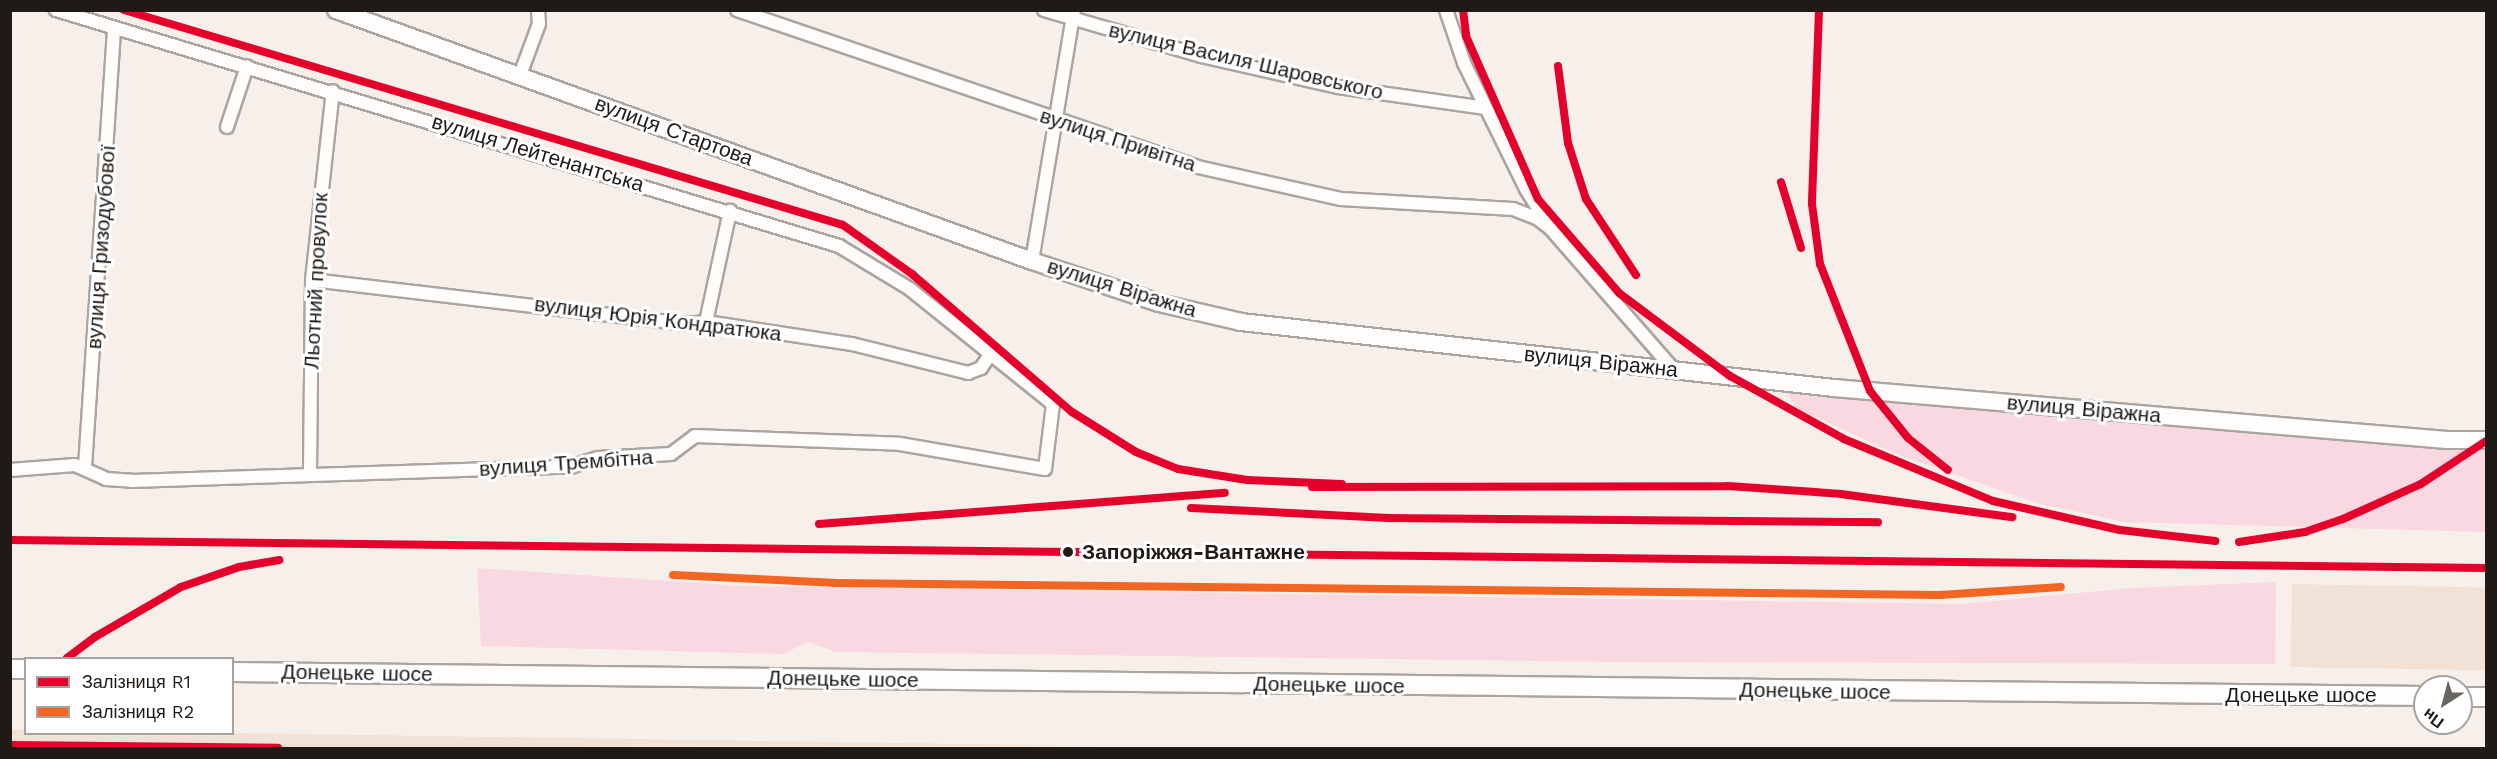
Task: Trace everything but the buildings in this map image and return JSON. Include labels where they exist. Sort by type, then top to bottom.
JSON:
[{"type":"main road","name":"вулиця Стартова","points":[[336,10],[1011,254]]},
{"type":"main road","name":"вулиця Віражна","points":[[1011,254],[1159,303],[1241,322],[1674,370],[2031,405],[2447,440],[2487,440]]},
{"type":"main road","name":"Донецьке шосе","points":[[234,672],[2413,696]]},
{"type":"street","name":"вулиця Лейтенантська","points":[[56,10],[333,91],[839,246],[910,289],[1053,404],[1045,469]]},
{"type":"street","points":[[520,75],[539,24],[538,10]]},
{"type":"street","name":"вулиця Привітна","points":[[737,10],[1057,121],[1198,167],[1341,199],[1513,209],[1537,218],[1551,229]]},
{"type":"street","name":"вулиця Василя Шаровського","points":[[1044,10],[1073,16],[1201,56],[1338,87],[1485,108]]},
{"type":"street","points":[[1446,10],[1485,108],[1526,189],[1551,229],[1674,370]]},
{"type":"street","points":[[1032,261],[1073,16]]},
{"type":"street","name":"вулиця Гризодубової","points":[[85,467],[114,28]]},
{"type":"street","points":[[227,127],[247,66]]},
{"type":"street","name":"Льотний провулок","points":[[310,472],[312,280],[333,91]]},
{"type":"street","points":[[1513,209],[1519,205],[1526,189]]},
{"type":"street","points":[[706,322],[730,211]]},
{"type":"street","name":"вулиця Юрія Кондратюка","points":[[312,280],[686,324],[706,322],[852,344],[968,373],[981,368],[991,354]]},
{"type":"street","name":"вулиця Трембітна","points":[[10,470],[85,467],[106,479],[132,481],[278,478],[310,472],[573,466],[598,458],[671,454],[694,436],[900,444],[1045,469]]},
{"type":"shaded area","points":[[1834,388],[2486,440],[2486,532],[2126,522],[2040,504],[1894,453],[1798,409],[1784,391]]},
{"type":"shaded area","points":[[477,568],[743,586],[1962,604],[2131,588],[2276,582],[2275,664],[1616,662],[836,652],[808,642],[783,654],[481,646]]},
{"type":"shaded area","points":[[2292,584],[2486,587],[2485,670],[2291,667]]},
{"type":"shaded area","points":[[11,729],[24,730],[24,735],[234,735],[234,733],[1104,746],[11,748]]},
{"type":"rail line","name":"R1","points":[[124,10],[843,225],[912,274],[1072,412],[1136,452],[1178,469],[1247,480],[1342,484]]},
{"type":"rail line","name":"R1","points":[[1463,10],[1466,36],[1538,199],[1619,293],[1730,376],[1844,439],[1993,501],[2120,530],[2215,541]]},
{"type":"rail line","name":"R1","points":[[1819,10],[1812,204],[1820,264],[1870,391],[1908,438],[1948,470]]},
{"type":"rail line","name":"R1","points":[[1558,66],[1568,143],[1586,199],[1636,275]]},
{"type":"rail line","name":"R1","points":[[1781,182],[1801,248]]},
{"type":"rail line","name":"R1","points":[[2239,542],[2305,532],[2343,519],[2421,484],[2486,441]]},
{"type":"rail line","name":"R1","points":[[1312,487],[1728,486],[1841,494],[2012,517]]},
{"type":"rail line","name":"R1","points":[[819,524],[1225,493]]},
{"type":"rail line","name":"R1","points":[[1191,508],[1389,518],[1878,522]]},
{"type":"rail line","name":"R1","points":[[10,540],[2486,568]]},
{"type":"rail line","name":"R1","points":[[68,657],[95,637],[181,587],[239,567],[279,560]]},
{"type":"rail line","name":"R2","points":[[673,575],[834,583],[1940,595],[2061,587]]},
{"type":"rail line","name":"R1","points":[[10,745],[278,748]]},
{"type":"place","name":"Запоріжжя-Вантажне","points":[[1068,552]]}]
